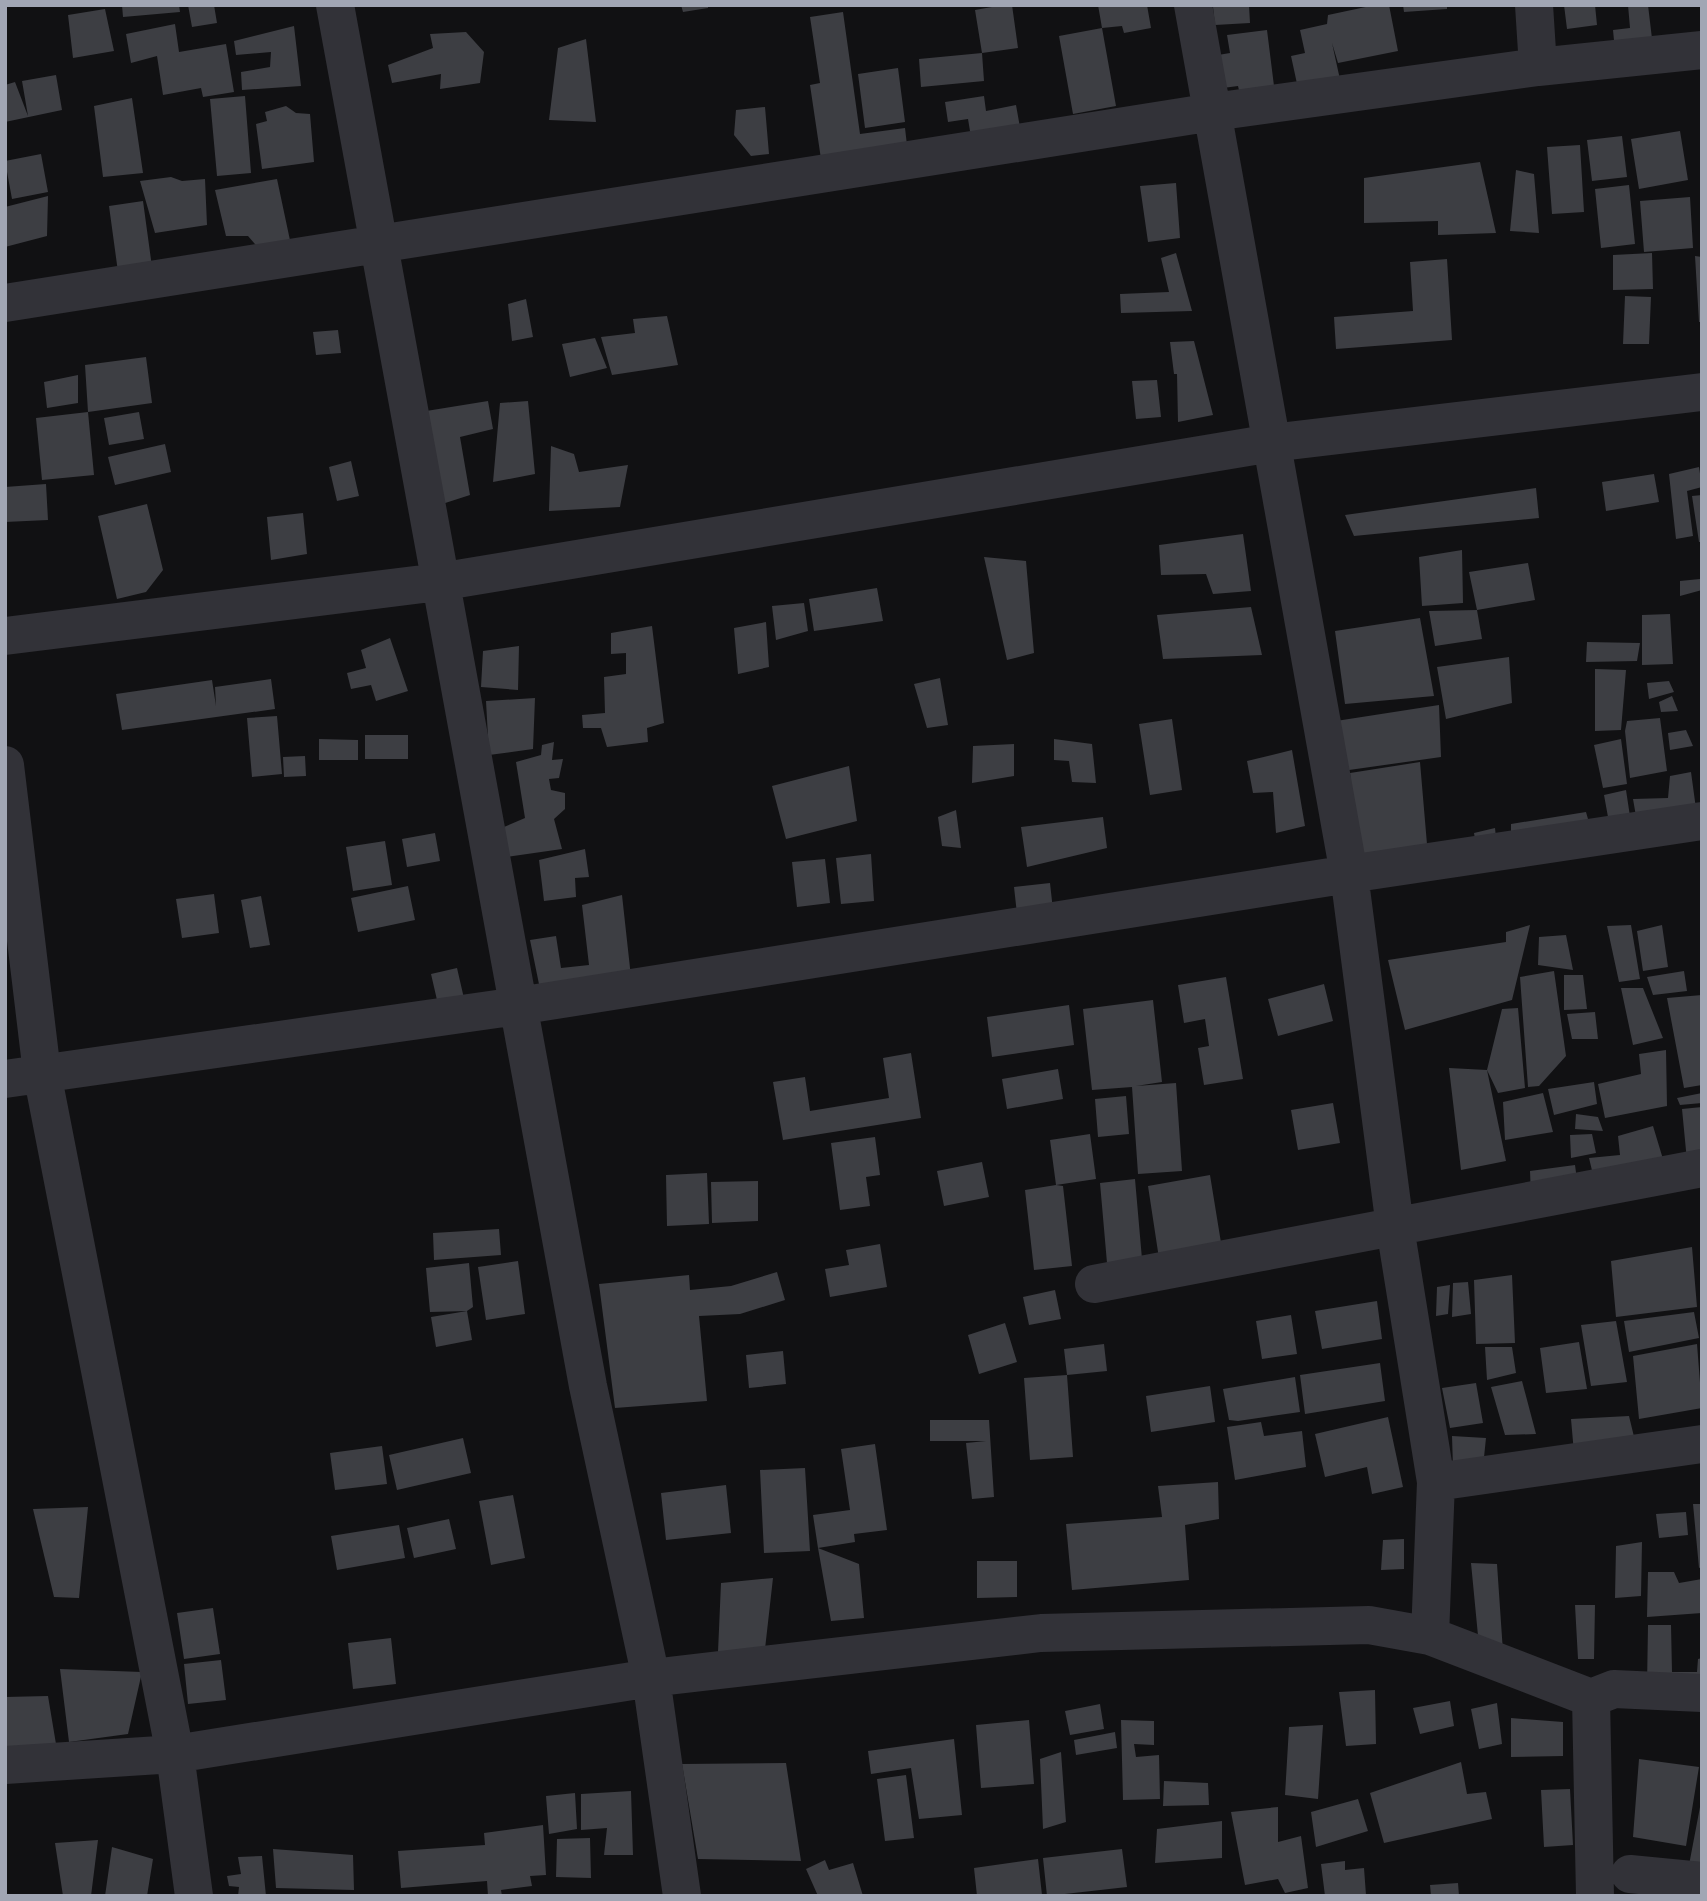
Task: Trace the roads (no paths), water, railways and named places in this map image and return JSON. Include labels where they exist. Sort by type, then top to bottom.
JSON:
[{"type":"street","points":[[335,5],[588,1387],[651,1678],[682,1896]]},
{"type":"street","points":[[1193,5],[1349,874],[1395,1227],[1436,1482],[1430,1636]]},
{"type":"street","points":[[1534,5],[1538,67]]},
{"type":"street","points":[[5,303],[1213,112],[1538,67],[1702,50]]},
{"type":"street","points":[[5,636],[439,582],[1272,443],[1702,392]]},
{"type":"street","points":[[5,765],[23,1076],[175,1754],[194,1896]]},
{"type":"street","points":[[23,1076],[518,1006],[1349,874],[1702,821]]},
{"type":"street","points":[[1094,1284],[1702,1168]]},
{"type":"street","points":[[1436,1482],[1702,1444]]},
{"type":"street","points":[[5,1765],[175,1754],[651,1678],[1041,1633],[1369,1625],[1430,1636],[1591,1698],[1615,1689],[1702,1693]]},
{"type":"street","points":[[1591,1698],[1595,1896]]},
{"type":"street","points":[[1630,1874],[1702,1881]]}]
